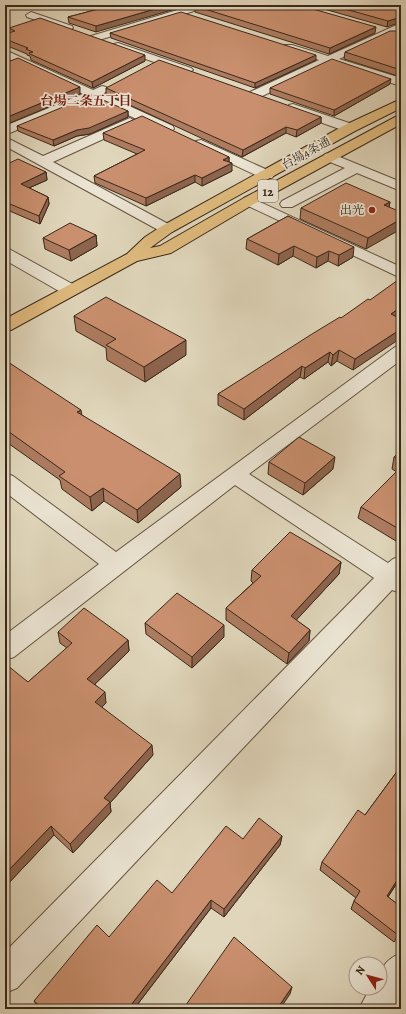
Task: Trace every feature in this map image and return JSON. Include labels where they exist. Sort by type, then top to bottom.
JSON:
[{"type":"highway","name":"12","points":[[350,128],[401,96]]},
{"type":"highway","name":"台場4条通","points":[[5,326],[132,257],[150,240],[167,229],[350,128],[401,103]]},
{"type":"highway","name":"台場4条通","points":[[132,257],[165,250],[249,201],[401,119]]},
{"type":"street","points":[[95,38],[204,5]]},
{"type":"street","points":[[181,12],[203,19]]},
{"type":"street","points":[[32,15],[195,74]]},
{"type":"street","points":[[269,100],[250,93],[401,26]]},
{"type":"street","points":[[374,28],[401,36]]},
{"type":"street","points":[[276,43],[401,82]]},
{"type":"street","points":[[5,53],[176,133]]},
{"type":"street","points":[[146,67],[159,60]]},
{"type":"street","points":[[5,131],[94,94],[114,84]]},
{"type":"street","points":[[283,105],[350,128]]},
{"type":"street","points":[[44,161],[141,116]]},
{"type":"street","points":[[190,139],[267,175]]},
{"type":"street","points":[[5,141],[167,229]]},
{"type":"street","points":[[330,157],[401,187]]},
{"type":"street","points":[[287,204],[357,168]]},
{"type":"street","points":[[265,193],[401,259]]},
{"type":"street","points":[[249,201],[401,273]]},
{"type":"street","points":[[5,253],[70,290]]},
{"type":"street","points":[[5,649],[234,474],[401,351]]},
{"type":"street","points":[[5,976],[397,575],[234,474]]},
{"type":"street","points":[[5,481],[115,564]]},
{"type":"street","points":[[376,1009],[401,970]]},
{"type":"building","points":[[114,5],[169,5],[96,26],[68,17]]},
{"type":"building","points":[[299,5],[376,27],[330,48],[195,6]]},
{"type":"building","points":[[331,5],[401,5],[401,17],[388,21]]},
{"type":"building","points":[[181,12],[316,55],[255,83],[110,33]]},
{"type":"building","points":[[40,18],[145,55],[92,82],[30,54],[29,53],[33,52],[26,49],[28,48],[5,39],[5,34],[15,31],[9,28]]},
{"type":"building","points":[[390,31],[401,31],[401,70],[345,52]]},
{"type":"building","points":[[18,58],[80,87],[5,118],[5,63]]},
{"type":"building","points":[[332,59],[391,79],[334,110],[270,88]]},
{"type":"building","points":[[159,60],[321,117],[297,130],[286,127],[243,150],[106,88]]},
{"type":"building","points":[[92,95],[128,111],[89,128],[77,130],[53,140],[17,126]]},
{"type":"building","points":[[142,116],[229,157],[223,160],[232,163],[202,178],[195,175],[146,198],[94,176],[145,150],[103,133]]},
{"type":"building","points":[[18,159],[46,172],[21,184],[48,197],[39,216],[5,202],[5,165]]},
{"type":"building","points":[[346,183],[390,202],[384,205],[401,212],[401,219],[368,238],[301,208]]},
{"type":"building","points":[[288,216],[354,247],[339,255],[329,251],[317,257],[294,246],[279,254],[247,239]]},
{"type":"building","points":[[70,223],[96,235],[69,250],[43,238]]},
{"type":"building","points":[[398,280],[401,282],[401,307],[391,314],[401,319],[401,329],[355,359],[339,350],[333,355],[330,352],[305,368],[302,366],[244,409],[218,394],[312,334],[340,317],[341,318],[368,299],[370,300]]},
{"type":"building","points":[[106,297],[186,340],[144,367],[106,345],[116,339],[74,316]]},
{"type":"building","points":[[5,360],[81,410],[77,412],[180,474],[137,510],[103,488],[90,497],[59,476],[65,472],[5,429]]},
{"type":"building","points":[[299,437],[335,457],[305,483],[269,462]]},
{"type":"building","points":[[401,451],[401,461],[394,457]]},
{"type":"building","points":[[401,467],[401,527],[399,529],[361,507]]},
{"type":"building","points":[[290,532],[341,562],[291,616],[310,630],[289,653],[226,608],[261,576],[252,570]]},
{"type":"building","points":[[177,593],[224,625],[192,657],[145,623]]},
{"type":"building","points":[[84,608],[128,640],[87,679],[105,692],[95,702],[152,745],[104,798],[110,802],[70,844],[51,826],[5,874],[5,793],[7,792],[5,790],[5,667],[7,665],[28,682],[72,643],[58,632]]},
{"type":"building","points":[[401,766],[401,874],[387,896],[401,907],[401,930],[398,935],[354,901],[360,891],[322,862],[358,810],[365,815]]},
{"type":"building","points":[[259,818],[282,836],[224,909],[211,900],[128,1009],[43,1009],[34,1001],[97,925],[109,937],[157,880],[172,893],[226,826],[243,839]]},
{"type":"building","points":[[234,937],[292,987],[277,1009],[183,1009]]},
{"type":"place","name":"出光","points":[[372,210]]},
{"type":"district","name":"台場二条五丁目","points":[[86,100]]}]
